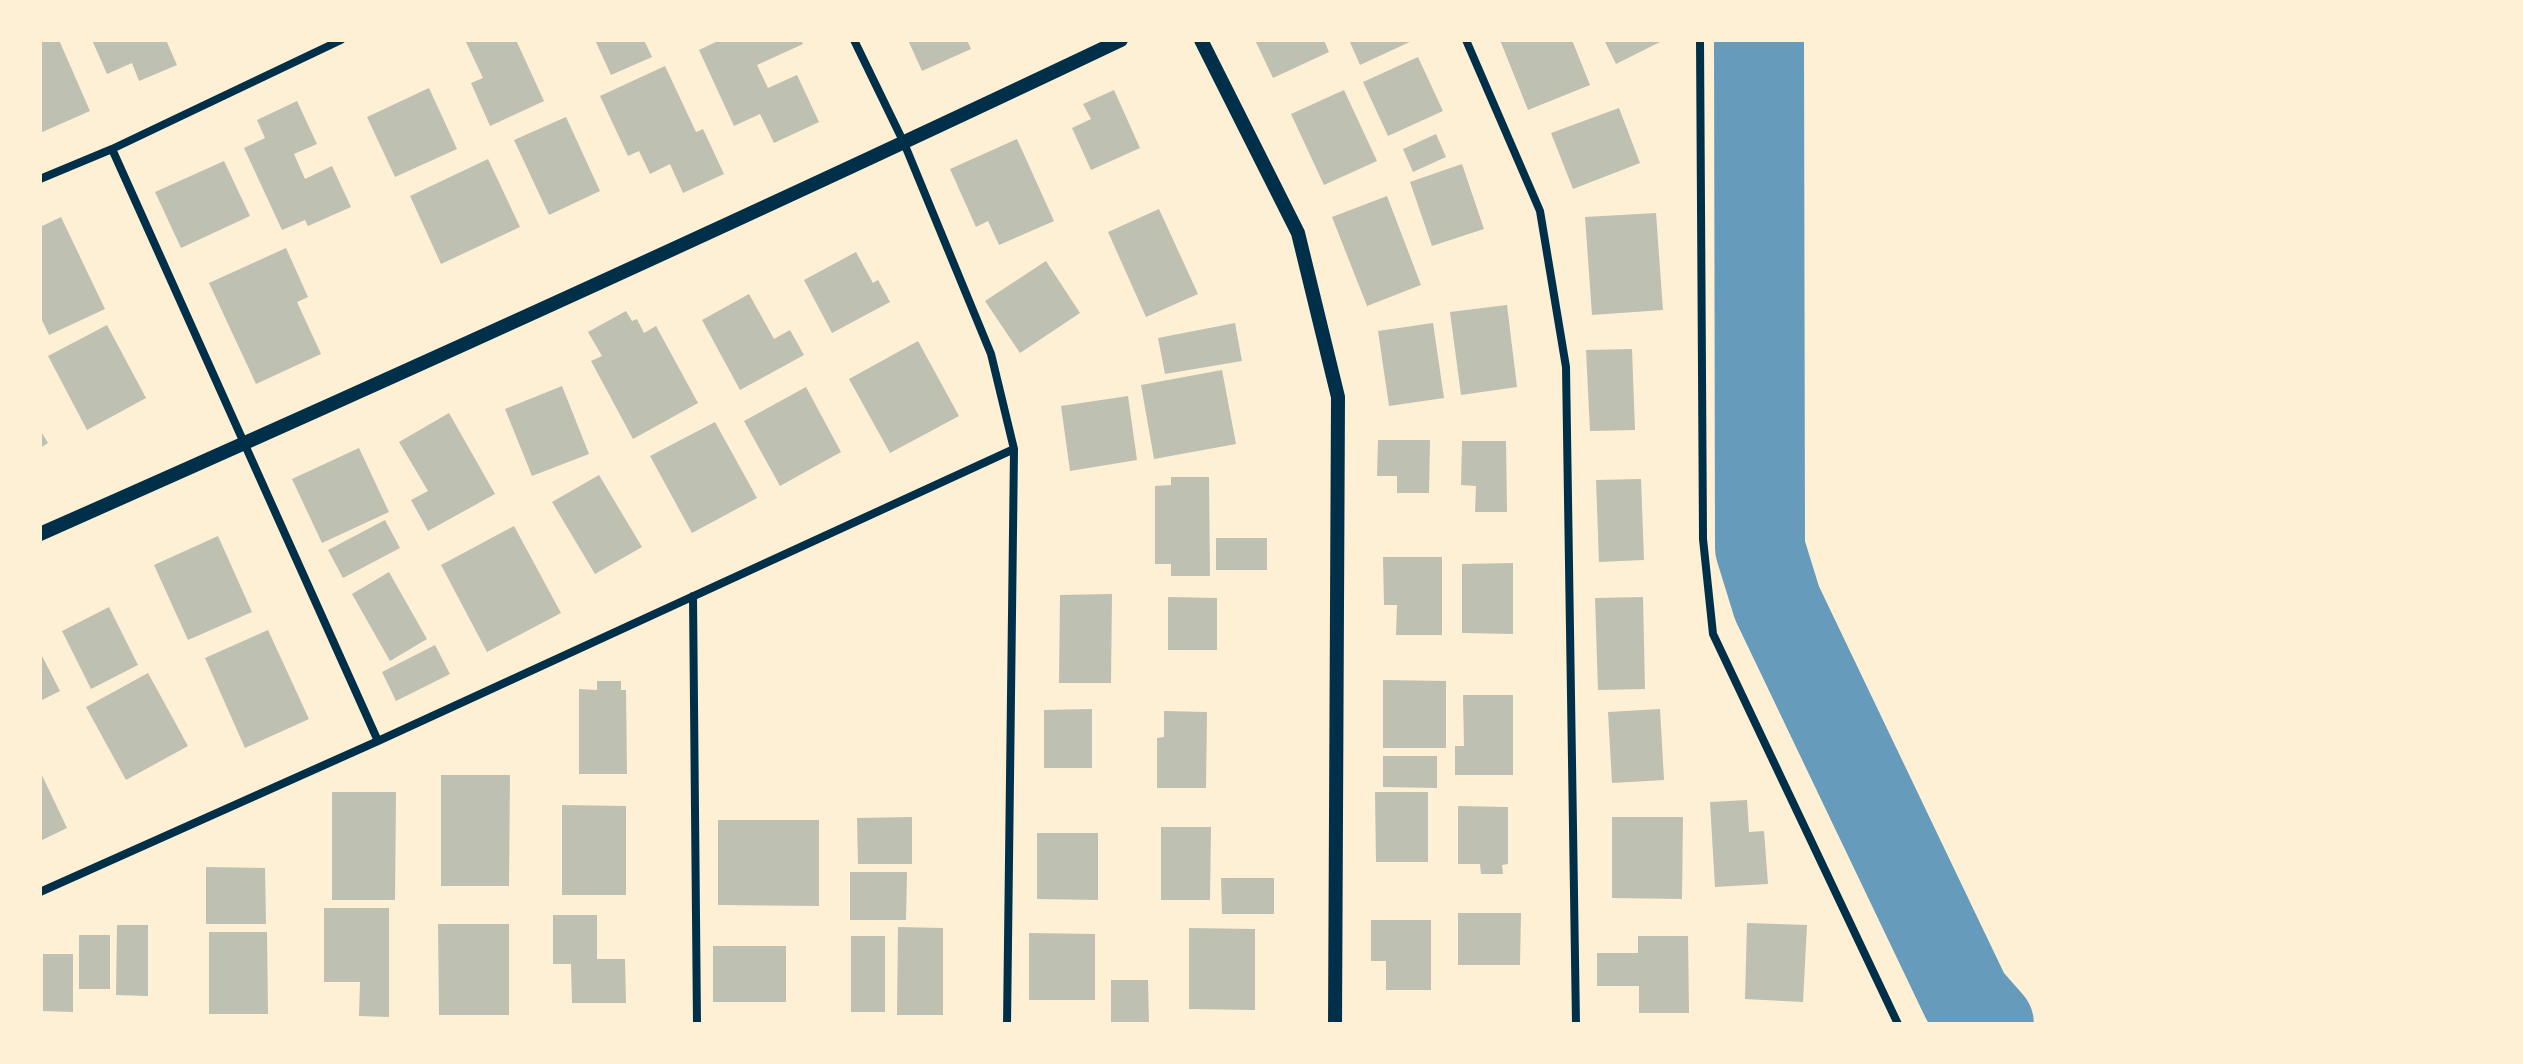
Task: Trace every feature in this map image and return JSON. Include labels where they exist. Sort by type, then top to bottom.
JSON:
[{"type":"street","points":[[40,179],[112,149],[341,40]]},
{"type":"street","points":[[854,40],[904,143],[991,354],[1014,449],[1007,1024]]},
{"type":"street","points":[[40,534],[245,444],[904,143],[1121,40]]},
{"type":"street","points":[[1201,40],[1298,233],[1338,397],[1335,1024]]},
{"type":"street","points":[[1466,40],[1540,211],[1566,367],[1576,1024]]},
{"type":"street","points":[[1700,40],[1703,539],[1713,634],[1898,1024]]},
{"type":"street","points":[[112,149],[378,741]]},
{"type":"street","points":[[40,892],[378,741],[1014,449]]},
{"type":"street","points":[[693,596],[697,1024]]},
{"type":"building","points":[[40,40],[59,40],[90,111],[40,133]]},
{"type":"building","points":[[92,40],[166,40],[177,65],[139,81],[132,63],[107,74]]},
{"type":"building","points":[[465,40],[516,40],[544,101],[490,126],[471,83],[483,78]]},
{"type":"building","points":[[595,40],[644,40],[652,57],[611,75]]},
{"type":"building","points":[[720,40],[801,40],[803,44],[757,65],[768,88],[797,75],[819,122],[774,143],[760,114],[734,126],[699,50]]},
{"type":"building","points":[[908,40],[967,40],[971,49],[922,71]]},
{"type":"building","points":[[1255,40],[1324,40],[1329,52],[1273,78]]},
{"type":"building","points":[[1349,40],[1414,40],[1360,65]]},
{"type":"building","points":[[1500,40],[1572,40],[1590,85],[1528,110]]},
{"type":"building","points":[[1604,40],[1664,40],[1616,64]]},
{"type":"building","points":[[1418,57],[1443,111],[1388,136],[1363,82]]},
{"type":"building","points":[[665,66],[696,132],[703,129],[724,174],[683,193],[670,164],[650,174],[639,151],[628,156],[600,96]]},
{"type":"building","points":[[429,88],[457,149],[395,177],[367,117]]},
{"type":"building","points":[[1114,90],[1140,148],[1091,170],[1072,128],[1091,119],[1083,104]]},
{"type":"building","points":[[1344,90],[1377,161],[1324,185],[1291,114]]},
{"type":"building","points":[[297,101],[317,144],[294,154],[305,179],[332,166],[351,207],[308,226],[305,220],[282,230],[244,148],[265,138],[257,120]]},
{"type":"building","points":[[1619,108],[1640,163],[1573,189],[1551,133]]},
{"type":"building","points":[[566,117],[600,191],[549,215],[514,140]]},
{"type":"building","points":[[1436,134],[1446,157],[1413,172],[1403,149]]},
{"type":"building","points":[[1017,139],[1054,221],[999,245],[988,221],[976,227],[950,169]]},
{"type":"building","points":[[488,159],[520,227],[441,264],[410,196]]},
{"type":"building","points":[[224,161],[250,216],[181,248],[155,192]]},
{"type":"building","points":[[1462,164],[1484,229],[1432,246],[1410,182]]},
{"type":"building","points":[[1387,196],[1421,285],[1367,306],[1332,217]]},
{"type":"building","points":[[1159,209],[1198,294],[1146,317],[1108,232]]},
{"type":"building","points":[[1656,213],[1663,310],[1592,315],[1585,217]]},
{"type":"building","points":[[61,217],[105,309],[49,335],[40,316],[40,227]]},
{"type":"building","points":[[286,248],[308,297],[297,302],[321,354],[256,384],[209,283]]},
{"type":"building","points":[[856,252],[873,283],[878,280],[890,302],[832,333],[804,280]]},
{"type":"building","points":[[1046,261],[1080,313],[1020,353],[985,301]]},
{"type":"building","points":[[749,294],[774,339],[790,330],[804,355],[740,390],[702,320]]},
{"type":"building","points":[[1507,305],[1517,387],[1461,395],[1450,312]]},
{"type":"building","points":[[626,311],[632,321],[637,319],[644,333],[656,326],[698,403],[633,439],[591,361],[602,356],[588,332]]},
{"type":"building","points":[[1235,323],[1242,361],[1165,374],[1158,338]]},
{"type":"building","points":[[1433,323],[1444,398],[1389,406],[1378,331]]},
{"type":"building","points":[[107,325],[146,398],[87,430],[48,356]]},
{"type":"building","points":[[918,341],[959,416],[890,453],[849,379]]},
{"type":"building","points":[[1632,349],[1635,430],[1590,431],[1586,350]]},
{"type":"building","points":[[1222,370],[1236,444],[1154,459],[1141,385]]},
{"type":"building","points":[[562,386],[589,454],[532,476],[505,409]]},
{"type":"building","points":[[806,387],[841,452],[780,486],[744,421]]},
{"type":"building","points":[[1128,396],[1137,460],[1070,471],[1061,406]]},
{"type":"building","points":[[449,413],[495,494],[428,531],[411,500],[428,491],[399,442]]},
{"type":"building","points":[[715,422],[757,498],[692,533],[650,456]]},
{"type":"building","points":[[40,430],[48,443],[40,448]]},
{"type":"building","points":[[1378,440],[1430,440],[1429,493],[1397,493],[1397,476],[1377,476]]},
{"type":"building","points":[[1462,441],[1506,441],[1507,512],[1475,512],[1476,486],[1461,485]]},
{"type":"building","points":[[359,448],[389,512],[322,543],[292,479]]},
{"type":"building","points":[[599,475],[642,547],[595,574],[552,502]]},
{"type":"building","points":[[1171,477],[1209,477],[1210,576],[1171,576],[1171,564],[1155,564],[1155,486],[1171,485]]},
{"type":"building","points":[[1641,479],[1644,560],[1599,562],[1596,480]]},
{"type":"building","points":[[385,520],[400,548],[343,578],[328,550]]},
{"type":"building","points":[[514,526],[561,613],[487,652],[441,565]]},
{"type":"building","points":[[218,536],[252,612],[188,640],[154,565]]},
{"type":"building","points":[[1216,538],[1267,538],[1267,570],[1216,570]]},
{"type":"building","points":[[1383,557],[1442,557],[1442,635],[1396,635],[1397,605],[1384,605]]},
{"type":"building","points":[[1513,563],[1513,634],[1462,633],[1462,564]]},
{"type":"building","points":[[389,572],[427,639],[390,661],[352,594]]},
{"type":"building","points":[[1112,594],[1111,683],[1059,683],[1060,595]]},
{"type":"building","points":[[1168,597],[1217,598],[1217,650],[1168,650]]},
{"type":"building","points":[[1643,597],[1645,689],[1598,690],[1595,598]]},
{"type":"building","points":[[109,607],[138,665],[91,689],[62,631]]},
{"type":"building","points":[[268,630],[309,719],[245,748],[205,658]]},
{"type":"building","points":[[435,645],[450,674],[396,701],[382,672]]},
{"type":"building","points":[[40,652],[60,691],[40,701]]},
{"type":"building","points":[[148,673],[188,746],[126,780],[86,707]]},
{"type":"building","points":[[1383,680],[1446,681],[1446,748],[1383,748]]},
{"type":"building","points":[[597,681],[621,681],[621,690],[626,690],[627,774],[579,774],[579,689],[597,690]]},
{"type":"building","points":[[1463,695],[1513,695],[1513,775],[1455,775],[1455,746],[1464,746]]},
{"type":"building","points":[[1092,709],[1092,768],[1044,768],[1044,710]]},
{"type":"building","points":[[1660,709],[1664,780],[1612,783],[1608,712]]},
{"type":"building","points":[[1164,711],[1207,712],[1206,788],[1157,788],[1157,738],[1164,737]]},
{"type":"building","points":[[1383,756],[1437,756],[1437,788],[1383,787]]},
{"type":"building","points":[[40,771],[67,828],[40,841]]},
{"type":"building","points":[[441,775],[510,775],[509,886],[441,886]]},
{"type":"building","points":[[332,792],[396,792],[395,900],[332,900]]},
{"type":"building","points":[[1375,792],[1428,792],[1428,862],[1376,862]]},
{"type":"building","points":[[1747,800],[1749,832],[1764,831],[1768,884],[1715,887],[1710,802]]},
{"type":"building","points":[[562,805],[626,806],[626,895],[562,895]]},
{"type":"building","points":[[1458,806],[1508,807],[1508,864],[1502,865],[1503,874],[1481,874],[1480,864],[1458,864]]},
{"type":"building","points":[[912,817],[912,864],[858,864],[857,818]]},
{"type":"building","points":[[1612,817],[1683,817],[1682,899],[1612,898]]},
{"type":"building","points":[[718,820],[819,820],[819,906],[718,905]]},
{"type":"building","points":[[1161,827],[1211,827],[1210,900],[1161,900]]},
{"type":"building","points":[[1037,833],[1098,833],[1098,900],[1037,899]]},
{"type":"building","points":[[206,867],[265,868],[266,924],[206,924]]},
{"type":"building","points":[[850,872],[907,872],[906,920],[850,920]]},
{"type":"building","points":[[1221,878],[1274,878],[1274,914],[1222,914]]},
{"type":"building","points":[[324,908],[389,908],[389,1017],[359,1016],[360,982],[324,982]]},
{"type":"building","points":[[1458,913],[1521,913],[1520,965],[1458,965]]},
{"type":"building","points":[[553,915],[597,915],[597,959],[625,959],[626,1003],[572,1003],[571,964],[553,964]]},
{"type":"building","points":[[1371,920],[1431,920],[1431,990],[1386,990],[1386,961],[1371,961]]},
{"type":"building","points":[[1747,923],[1807,925],[1803,1002],[1745,999]]},
{"type":"building","points":[[438,924],[509,924],[509,1015],[439,1015]]},
{"type":"building","points":[[117,925],[148,925],[148,996],[116,995]]},
{"type":"building","points":[[898,927],[943,928],[943,1015],[897,1015]]},
{"type":"building","points":[[1189,928],[1255,929],[1255,1010],[1189,1009]]},
{"type":"building","points":[[209,932],[267,932],[268,1014],[209,1014]]},
{"type":"building","points":[[1029,933],[1095,934],[1095,1000],[1029,1000]]},
{"type":"building","points":[[79,935],[110,935],[110,989],[79,989]]},
{"type":"building","points":[[851,936],[885,936],[885,1012],[851,1012]]},
{"type":"building","points":[[1638,936],[1688,936],[1689,1013],[1639,1013],[1639,986],[1597,986],[1597,953],[1638,953]]},
{"type":"building","points":[[713,946],[786,946],[786,1002],[713,1002]]},
{"type":"building","points":[[43,954],[73,954],[73,1012],[43,1011]]},
{"type":"building","points":[[1111,980],[1148,980],[1149,1024],[1111,1024]]},
{"type":"waterway","points":[[1759,40],[1760,548],[1777,603],[1966,998],[1989,1024]]}]
